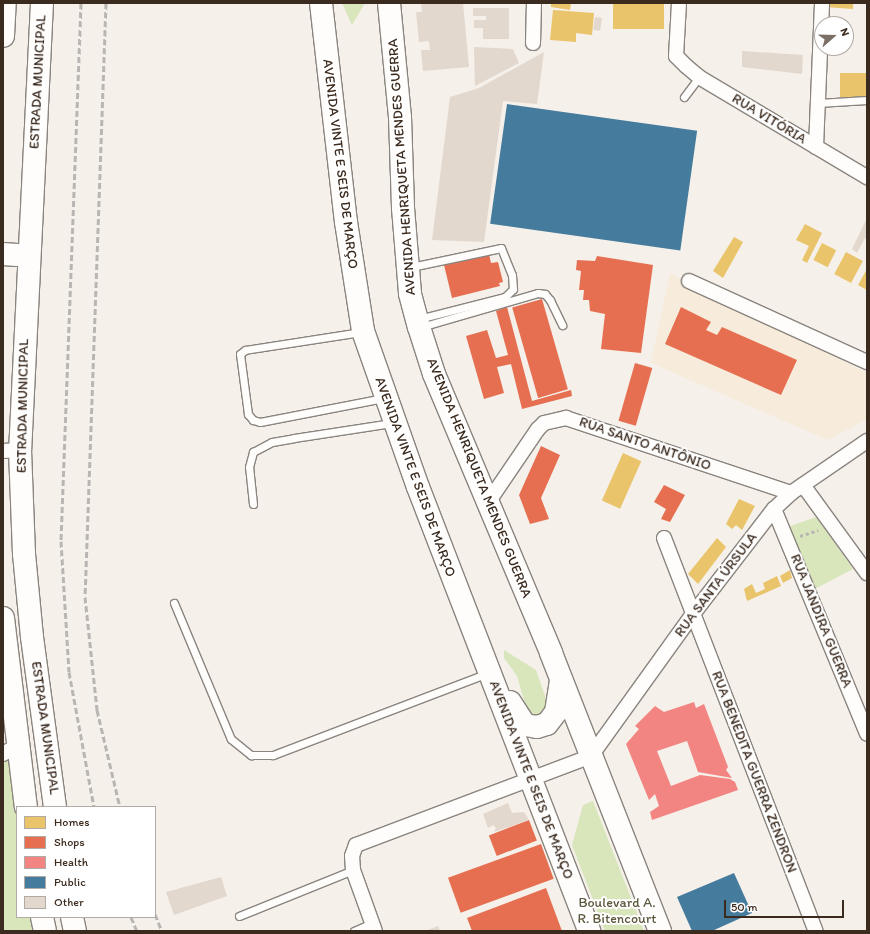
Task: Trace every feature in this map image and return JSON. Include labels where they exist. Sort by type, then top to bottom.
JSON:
[{"type":"main road","points":[[3,36],[5,3]]},
{"type":"main road","name":"ESTRADA MUNICIPAL","points":[[42,3],[24,346],[12,442],[31,629],[55,806]]},
{"type":"main road","name":"AVENIDA VINTE E SEIS DE MARÇO","points":[[321,3],[346,222],[363,331],[394,422],[589,931]]},
{"type":"main road","name":"AVENIDA HENRIQUETA MENDES GUERRA","points":[[388,3],[400,117],[403,208],[410,294],[418,324],[434,374],[561,678],[660,931]]},
{"type":"main road","points":[[24,346],[17,318],[10,254],[29,76],[40,35]]},
{"type":"main road","points":[[4,629],[11,750],[26,806]]},
{"type":"main road","points":[[490,673],[521,721],[531,727],[547,724],[554,717],[561,678]]},
{"type":"main road","points":[[42,918],[45,931]]},
{"type":"main road","points":[[72,918],[75,931]]},
{"type":"street","points":[[533,43],[534,3]]},
{"type":"street","name":"RUA VITÓRIA","points":[[678,3],[676,56],[699,77],[867,177]]},
{"type":"street","points":[[816,147],[822,3]]},
{"type":"street","points":[[689,281],[867,362]]},
{"type":"street","name":"RUA SANTO ANTÔNIO","points":[[488,501],[538,429],[544,423],[566,418],[791,493]]},
{"type":"street","name":"RUA SANTA ÚRSULA","points":[[591,756],[693,614],[774,509],[791,493],[867,441]]},
{"type":"street","points":[[802,485],[867,573]]},
{"type":"street","name":"RUA JANDIRA GUERRA","points":[[774,509],[788,539],[867,734]]},
{"type":"street","name":"RUA BENEDITA GUERRA ZENDRON","points":[[664,538],[816,931]]},
{"type":"street","points":[[374,927],[353,870],[352,856],[356,845],[364,840],[591,756]]},
{"type":"lane","points":[[684,97],[699,77]]},
{"type":"lane","points":[[818,103],[867,100]]},
{"type":"lane","points":[[408,267],[501,248],[512,275],[513,289],[505,297],[418,324]]},
{"type":"lane","points":[[418,324],[538,293],[545,294],[550,300],[562,325]]},
{"type":"lane","points":[[363,331],[245,350],[240,354],[248,414],[260,422],[385,398]]},
{"type":"lane","points":[[253,504],[249,467],[253,452],[272,442],[394,422]]},
{"type":"lane","points":[[174,603],[231,739],[251,754],[273,754],[490,673]]},
{"type":"lane","points":[[238,916],[353,870]]},
{"type":"lane","points":[[354,931],[374,927]]},
{"type":"path","points":[[788,539],[832,526]]},
{"type":"shaded area","points":[[670,273],[867,373],[867,419],[828,440],[651,363]]},
{"type":"green space","points":[[342,3],[365,3],[352,25]]},
{"type":"green space","points":[[816,517],[853,569],[813,590],[788,527]]},
{"type":"green space","points":[[504,650],[536,670],[552,716],[537,723],[528,714],[517,676],[504,658]]},
{"type":"green space","points":[[12,755],[17,806],[16,918],[37,918],[40,931],[3,931],[3,761]]},
{"type":"green space","name":"Boulevard A. R. Bitencourt","points":[[593,801],[644,931],[605,931],[572,845],[583,805]]},
{"type":"building: Homes","points":[[551,3],[571,3],[570,10],[551,7]]},
{"type":"building: Homes","points":[[613,3],[664,3],[664,29],[613,29]]},
{"type":"building: Homes","points":[[825,3],[853,3],[853,9],[825,7]]},
{"type":"building: Homes","points":[[553,10],[594,13],[592,35],[576,33],[576,42],[550,40]]},
{"type":"building: Homes","points":[[840,73],[867,73],[867,97],[840,97]]},
{"type":"building: Homes","points":[[805,224],[822,233],[807,263],[802,260],[809,246],[796,240]]},
{"type":"building: Homes","points":[[734,237],[743,242],[723,278],[713,271]]},
{"type":"building: Homes","points":[[822,243],[836,250],[828,267],[813,260]]},
{"type":"building: Homes","points":[[846,252],[863,261],[851,283],[834,274]]},
{"type":"building: Homes","points":[[867,269],[867,290],[858,285]]},
{"type":"building: Homes","points":[[623,453],[641,461],[620,509],[602,501]]},
{"type":"building: Homes","points":[[739,499],[755,506],[742,530],[736,525],[732,529],[726,524]]},
{"type":"building: Homes","points":[[717,538],[726,547],[698,584],[688,574]]},
{"type":"building: Homes","points":[[790,570],[792,578],[783,583],[780,576]]},
{"type":"building: Homes","points":[[777,576],[781,586],[747,601],[744,589],[752,584],[756,593],[765,589],[763,583]]},
{"type":"building: Shops","points":[[489,254],[491,263],[498,262],[503,282],[499,283],[500,286],[452,298],[444,265]]},
{"type":"building: Shops","points":[[597,256],[653,265],[641,353],[601,349],[605,314],[590,311],[589,300],[583,300],[584,290],[579,290],[581,271],[576,270],[577,260],[595,261]]},
{"type":"building: Shops","points":[[542,299],[568,389],[538,398],[512,308]]},
{"type":"building: Shops","points":[[507,307],[532,401],[571,390],[572,396],[522,409],[511,364],[497,367],[504,393],[484,399],[466,336],[487,330],[496,358],[508,355],[496,311]]},
{"type":"building: Shops","points":[[681,307],[711,322],[706,330],[717,335],[722,327],[797,360],[781,395],[665,344]]},
{"type":"building: Shops","points":[[635,363],[652,368],[636,426],[618,421]]},
{"type":"building: Shops","points":[[541,446],[560,455],[541,498],[549,519],[530,524],[519,495]]},
{"type":"building: Shops","points":[[664,485],[685,495],[670,522],[661,519],[666,509],[654,502]]},
{"type":"building: Shops","points":[[529,820],[537,841],[497,856],[489,835]]},
{"type":"building: Shops","points":[[541,844],[554,879],[461,913],[448,878]]},
{"type":"building: Shops","points":[[546,888],[562,931],[472,931],[467,918]]},
{"type":"building: Health","points":[[694,702],[696,708],[704,704],[728,767],[726,770],[732,778],[698,772],[687,741],[657,751],[671,786],[700,775],[730,779],[735,782],[738,790],[652,820],[650,812],[659,806],[655,794],[649,800],[626,744],[639,729],[635,726],[655,706],[664,712]]},
{"type":"building: Public","points":[[507,104],[697,131],[680,251],[490,224]]},
{"type":"building: Public","points":[[734,873],[752,913],[712,931],[692,931],[677,897]]},
{"type":"building: Other","points":[[421,3],[463,3],[469,67],[423,71],[421,50],[430,50],[429,41],[419,42],[416,12],[422,12]]},
{"type":"building: Other","points":[[473,8],[509,8],[509,39],[483,39],[483,28],[474,28],[474,20],[486,20],[486,16],[473,16]]},
{"type":"building: Other","points":[[595,17],[602,18],[600,31],[593,30]]},
{"type":"building: Other","points":[[474,47],[513,49],[519,63],[475,86]]},
{"type":"building: Other","points":[[742,51],[803,55],[802,74],[742,67]]},
{"type":"building: Other","points":[[544,52],[537,104],[503,101],[484,242],[432,240],[450,97],[479,88]]},
{"type":"building: Other","points":[[867,218],[867,239],[865,238],[857,253],[852,249]]},
{"type":"building: Other","points":[[508,803],[512,813],[524,812],[529,820],[494,832],[496,828],[493,825],[488,828],[483,814]]},
{"type":"building: Other","points":[[221,877],[227,896],[174,915],[166,892]]},
{"type":"building: Other","points":[[438,926],[440,931],[425,931]]},
{"type":"railway","points":[[81,3],[61,541],[69,672],[94,806]]},
{"type":"railway","points":[[106,3],[85,597],[97,710],[120,806]]},
{"type":"railway","points":[[156,916],[162,931]]},
{"type":"railway","points":[[131,918],[137,931]]}]
